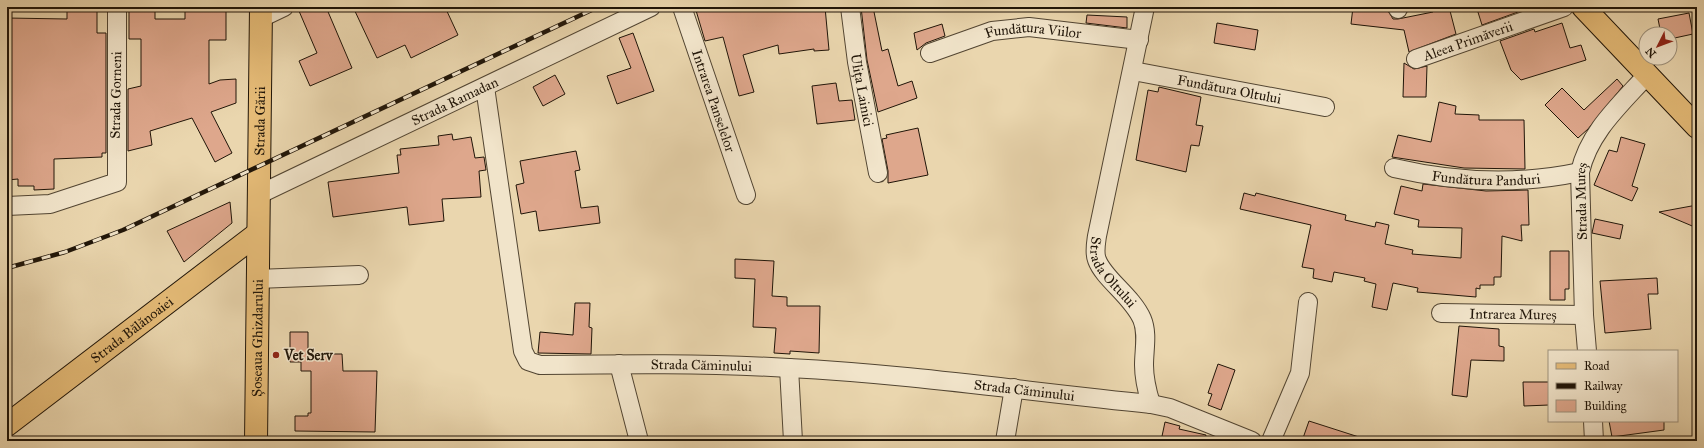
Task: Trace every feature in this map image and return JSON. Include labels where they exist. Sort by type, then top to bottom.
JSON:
[{"type":"main road","points":[[1583,7],[1697,127]]},
{"type":"main road","name":"Strada Gării","points":[[257,234],[261,12]]},
{"type":"main road","name":"Șoseaua Ghizdarului","points":[[256,441],[257,234]]},
{"type":"main road","name":"Strada Bălănoaiei","points":[[7,425],[257,234]]},
{"type":"street","name":"Strada Gorneni","points":[[7,206],[50,204],[117,182],[117,7]]},
{"type":"street","points":[[261,12],[284,7]]},
{"type":"street","name":"Strada Ramadan","points":[[258,195],[651,7]]},
{"type":"street","name":"Intrarea Panselelor","points":[[682,7],[746,195]]},
{"type":"street","name":"Ulița Lainici","points":[[850,7],[857,62],[878,173]]},
{"type":"street","name":"Strada Oltului","points":[[1145,7],[1133,71],[1097,236],[1096,251],[1097,260],[1101,268],[1136,306],[1143,321],[1145,337],[1144,375],[1151,404]]},
{"type":"street","name":"Aleea Primăverii","points":[[1416,59],[1564,7]]},
{"type":"street","name":"Fundătura Viilor","points":[[930,53],[992,31],[1029,26],[1139,40]]},
{"type":"street","name":"Fundătura Oltului","points":[[1133,71],[1325,107]]},
{"type":"street","name":"Strada Mureș","points":[[1587,350],[1584,315],[1580,172],[1584,155],[1595,134],[1647,75]]},
{"type":"street","name":"Strada Căminului","points":[[484,87],[523,351],[528,361],[540,365],[619,364],[789,368],[1014,388],[1151,404]]},
{"type":"street","name":"Fundătura Panduri","points":[[1394,168],[1421,175],[1462,180],[1553,178],[1580,172]]},
{"type":"street","points":[[257,279],[359,275]]},
{"type":"street","points":[[1271,441],[1300,372],[1308,302]]},
{"type":"street","name":"Intrarea Mureș","points":[[1441,313],[1584,315]]},
{"type":"street","points":[[619,364],[639,441]]},
{"type":"street","points":[[789,368],[793,441]]},
{"type":"street","points":[[1005,441],[1014,388]]},
{"type":"street","points":[[1151,404],[1175,410],[1252,441]]},
{"type":"street","points":[[1593,422],[1594,441]]},
{"type":"building","points":[[67,7],[97,7],[97,33],[106,33],[106,153],[102,153],[102,157],[54,159],[54,189],[34,190],[34,186],[18,186],[18,179],[7,180],[7,100],[9,100],[7,18],[67,19]]},
{"type":"building","points":[[129,7],[155,7],[155,19],[185,19],[185,7],[226,7],[226,40],[209,40],[209,84],[220,80],[236,79],[236,103],[211,112],[232,153],[215,162],[192,118],[150,131],[152,145],[128,151],[128,89],[141,86],[141,39],[129,39]]},
{"type":"building","points":[[309,7],[326,7],[352,68],[310,86],[299,61],[317,53],[299,11]]},
{"type":"building","points":[[353,7],[445,7],[458,35],[411,58],[405,45],[377,58]]},
{"type":"building","points":[[695,7],[825,7],[829,50],[814,51],[814,49],[779,54],[778,45],[743,55],[754,92],[739,96],[723,37],[705,41]]},
{"type":"building","points":[[861,7],[873,7],[882,51],[888,49],[898,86],[912,81],[917,98],[878,112],[867,60]]},
{"type":"building","points":[[1353,7],[1387,9],[1393,19],[1398,19],[1433,12],[1432,7],[1449,7],[1456,34],[1409,52],[1404,30],[1351,24]]},
{"type":"building","points":[[1486,7],[1529,8],[1482,25],[1477,9]]},
{"type":"building","points":[[1689,13],[1693,34],[1678,37],[1678,26],[1659,26],[1658,19]]},
{"type":"building","points":[[1087,15],[1127,17],[1127,28],[1086,23]]},
{"type":"building","points":[[1217,23],[1258,30],[1255,50],[1214,43]]},
{"type":"building","points":[[1562,23],[1570,48],[1581,45],[1586,60],[1521,80],[1511,70],[1500,41],[1534,29],[1535,32]]},
{"type":"building","points":[[942,24],[945,36],[926,43],[917,50],[914,33]]},
{"type":"building","points":[[633,33],[654,91],[617,104],[607,76],[631,68],[619,38]]},
{"type":"building","points":[[1404,63],[1414,69],[1427,66],[1426,97],[1403,97]]},
{"type":"building","points":[[555,75],[565,94],[543,106],[533,87]]},
{"type":"building","points":[[1617,79],[1623,86],[1588,129],[1578,138],[1545,105],[1562,88],[1584,110]]},
{"type":"building","points":[[836,83],[839,101],[852,100],[855,120],[817,124],[812,86]]},
{"type":"building","points":[[1159,87],[1201,97],[1196,125],[1203,126],[1199,146],[1191,145],[1186,172],[1136,160],[1148,90],[1158,92]]},
{"type":"building","points":[[1439,102],[1456,106],[1455,114],[1479,115],[1479,120],[1524,120],[1525,169],[1464,168],[1392,157],[1398,135],[1431,142]]},
{"type":"building","points":[[918,128],[928,175],[888,183],[888,171],[882,139],[887,138],[886,135]]},
{"type":"building","points":[[452,134],[453,140],[471,137],[475,158],[484,157],[486,170],[479,171],[481,197],[442,199],[444,221],[409,225],[407,207],[333,217],[328,182],[399,173],[397,155],[401,155],[400,149],[439,145],[438,136]]},
{"type":"building","points":[[1621,137],[1645,144],[1632,186],[1638,188],[1632,201],[1594,185],[1609,150],[1617,152]]},
{"type":"building","points":[[576,151],[580,170],[575,171],[581,208],[598,206],[600,223],[539,231],[536,211],[521,214],[516,185],[524,183],[520,161]]},
{"type":"building","points":[[1423,184],[1486,191],[1528,190],[1529,225],[1521,225],[1522,241],[1502,236],[1501,277],[1494,277],[1494,285],[1480,285],[1480,289],[1476,288],[1476,297],[1417,292],[1418,288],[1393,283],[1387,310],[1372,307],[1376,284],[1364,281],[1365,278],[1334,272],[1332,282],[1313,278],[1314,269],[1302,267],[1311,225],[1240,209],[1244,193],[1255,196],[1256,193],[1346,215],[1345,220],[1375,227],[1376,222],[1389,225],[1385,244],[1413,250],[1412,254],[1461,258],[1462,228],[1418,227],[1419,220],[1394,214],[1401,186],[1422,191]]},
{"type":"building","points":[[230,202],[232,223],[184,262],[167,231]]},
{"type":"building","points":[[1697,205],[1697,228],[1659,212]]},
{"type":"building","points":[[1595,219],[1623,225],[1620,239],[1592,233]]},
{"type":"building","points":[[1550,251],[1569,251],[1569,289],[1565,289],[1565,300],[1550,300]]},
{"type":"building","points":[[735,259],[774,261],[772,296],[787,297],[787,306],[820,306],[819,353],[790,351],[790,354],[774,353],[776,328],[753,327],[755,279],[735,278]]},
{"type":"building","points":[[1657,278],[1658,294],[1648,294],[1651,329],[1605,333],[1600,281]]},
{"type":"building","points":[[575,303],[590,303],[589,327],[592,328],[591,354],[538,353],[540,332],[573,335]]},
{"type":"building","points":[[1459,326],[1499,329],[1499,346],[1504,347],[1504,361],[1471,360],[1467,397],[1452,395]]},
{"type":"building","points":[[290,332],[308,332],[308,354],[342,354],[343,371],[377,371],[375,432],[295,431],[295,416],[308,416],[308,413],[311,413],[311,371],[301,371],[301,362],[290,362]]},
{"type":"building","points":[[1218,364],[1235,370],[1221,410],[1208,405],[1212,394],[1208,393]]},
{"type":"building","points":[[1523,382],[1548,382],[1548,405],[1524,406]]},
{"type":"building","points":[[1309,421],[1362,438],[1361,441],[1302,441]]},
{"type":"building","points":[[1165,422],[1180,426],[1179,429],[1206,435],[1205,441],[1161,441]]},
{"type":"building","points":[[1609,422],[1664,422],[1664,430],[1612,437]]},
{"type":"railway","points":[[7,268],[65,252],[123,230],[598,7]]},
{"type":"place","name":"Vet Serv","points":[[276,355]]}]
